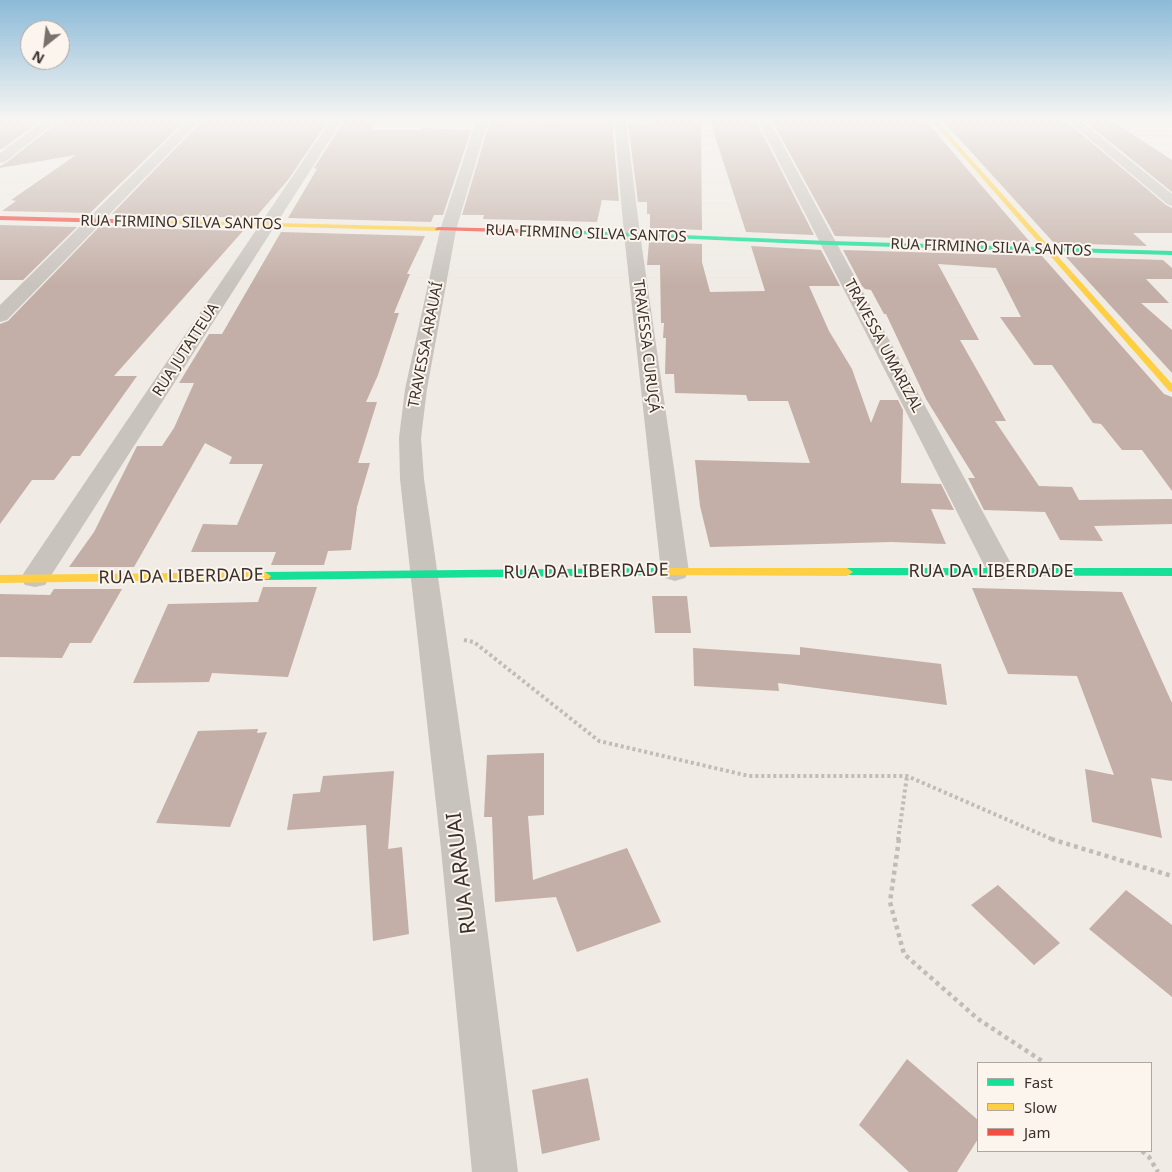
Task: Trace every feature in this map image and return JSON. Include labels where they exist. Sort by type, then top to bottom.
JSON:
[{"type":"street","points":[[0,316],[138,176]]},
{"type":"street","name":"RUA JUTAITEUA","points":[[35,578],[301,176]]},
{"type":"street","name":"TRAVESSA ARAUAÍ","points":[[424,574],[412,480],[410,438],[416,389],[448,230],[465,176]]},
{"type":"street","name":"TRAVESSA CURUÇÁ","points":[[626,176],[675,572]]},
{"type":"street","name":"TRAVESSA UMARIZAL","points":[[793,176],[1001,571]]},
{"type":"street","points":[[982,176],[1172,389]]},
{"type":"street","points":[[1141,176],[1172,201]]},
{"type":"street","name":"RUA FIRMINO SILVA SANTOS","points":[[0,218],[632,234],[829,243],[1172,253]]},
{"type":"street","name":"RUA DA LIBERDADE","points":[[0,579],[675,572],[1172,572]]},
{"type":"street","name":"RUA ARAUAI","points":[[424,574],[460,849],[494,1172]]},
{"type":"path","points":[[432,633],[474,642],[599,741],[749,776],[907,776],[1063,844],[1172,876]]},
{"type":"path","points":[[907,776],[890,902],[904,954],[978,1019],[1043,1062]]},
{"type":"path","points":[[1143,1152],[1149,1157],[1158,1172]]},
{"type":"building","points":[[46,176],[129,176],[90,213],[2,211],[16,201],[11,200]]},
{"type":"building","points":[[149,176],[291,176],[255,218],[112,214]]},
{"type":"building","points":[[313,176],[456,176],[443,215],[434,215],[431,222],[288,218]]},
{"type":"building","points":[[474,176],[617,176],[619,201],[602,200],[597,222],[483,219],[484,215],[462,215]]},
{"type":"building","points":[[635,176],[702,176],[702,230],[650,228],[650,214],[647,214],[647,202],[638,202]]},
{"type":"building","points":[[728,176],[784,176],[814,235],[746,232]]},
{"type":"building","points":[[802,176],[973,176],[1030,242],[835,236]]},
{"type":"building","points":[[993,176],[1131,176],[1172,208],[1172,233],[1133,233],[1147,246],[1054,243]]},
{"type":"building","points":[[1152,176],[1172,176],[1172,192]]},
{"type":"building","points":[[0,225],[77,227],[23,280],[0,280]]},
{"type":"building","points":[[99,227],[243,231],[114,376],[137,376],[80,456],[72,456],[54,480],[32,480],[0,524],[0,324],[8,321]]},
{"type":"building","points":[[281,232],[425,236],[407,274],[410,274],[394,313],[399,313],[378,375],[366,402],[377,402],[358,463],[370,463],[357,507],[351,550],[328,551],[324,565],[271,565],[276,552],[191,552],[203,524],[237,525],[263,464],[229,464],[232,457],[205,443],[134,567],[69,567],[94,532],[137,446],[162,446],[174,428],[194,383],[179,383],[209,334],[222,334]]},
{"type":"building","points":[[649,242],[702,244],[702,262],[710,292],[765,291],[751,246],[821,250],[840,286],[809,286],[829,331],[852,369],[871,423],[880,400],[898,400],[903,410],[901,483],[941,484],[954,510],[931,509],[946,544],[891,542],[710,547],[700,506],[695,460],[810,463],[788,401],[748,401],[746,395],[675,393],[674,374],[665,374],[666,338],[663,338],[664,323],[661,323],[660,265],[647,265]]},
{"type":"building","points":[[843,250],[1042,256],[1164,394],[1172,397],[1172,491],[1142,450],[1122,450],[1101,424],[1093,423],[1052,365],[1034,365],[1000,317],[1021,317],[996,268],[938,264],[979,340],[960,340],[1006,421],[995,421],[1039,486],[1072,487],[1079,500],[1172,499],[1172,524],[1094,526],[1103,541],[1060,540],[1045,512],[984,510],[968,478],[975,478],[926,399],[886,314],[884,314],[871,290],[865,289],[862,286]]},
{"type":"building","points":[[1066,257],[1163,260],[1172,268],[1172,279],[1146,279],[1169,303],[1141,303],[1172,330],[1172,373]]},
{"type":"building","points":[[263,587],[317,587],[288,677],[212,673],[209,682],[133,683],[168,604],[258,602]]},
{"type":"building","points":[[972,588],[1122,592],[1172,703],[1172,781],[1151,778],[1162,838],[1092,822],[1085,769],[1114,775],[1077,676],[1008,674]]},
{"type":"building","points":[[54,589],[122,589],[91,643],[70,643],[62,658],[0,657],[0,594],[50,595]]},
{"type":"building","points":[[652,596],[687,596],[691,633],[655,633]]},
{"type":"building","points":[[800,647],[941,664],[947,705],[778,683],[779,691],[694,686],[693,648],[800,655]]},
{"type":"building","points":[[258,729],[257,733],[267,732],[230,827],[156,823],[198,731]]},
{"type":"building","points":[[544,753],[544,815],[528,816],[533,880],[627,848],[661,922],[577,952],[556,897],[495,902],[492,817],[484,817],[487,755]]},
{"type":"building","points":[[394,771],[388,849],[402,847],[409,934],[373,941],[366,825],[287,830],[293,794],[320,792],[323,776]]},
{"type":"building","points":[[998,885],[1060,943],[1034,965],[971,905]]},
{"type":"building","points":[[1126,890],[1172,925],[1172,997],[1089,929]]},
{"type":"building","points":[[907,1059],[977,1119],[977,1141],[957,1172],[909,1172],[859,1125]]},
{"type":"building","points":[[588,1078],[600,1140],[542,1154],[532,1090]]},
{"type":"traffic: fast","points":[[559,232],[829,243],[1172,253]]},
{"type":"traffic: fast","points":[[265,576],[658,572]]},
{"type":"traffic: fast","points":[[847,572],[1172,572]]},
{"type":"traffic: slow","points":[[983,176],[1172,389]]},
{"type":"traffic: slow","points":[[151,222],[438,229]]},
{"type":"traffic: slow","points":[[658,572],[847,572]]},
{"type":"traffic: slow","points":[[0,579],[265,576]]},
{"type":"traffic: jam","points":[[0,218],[151,222]]},
{"type":"traffic: jam","points":[[438,229],[559,232]]}]
